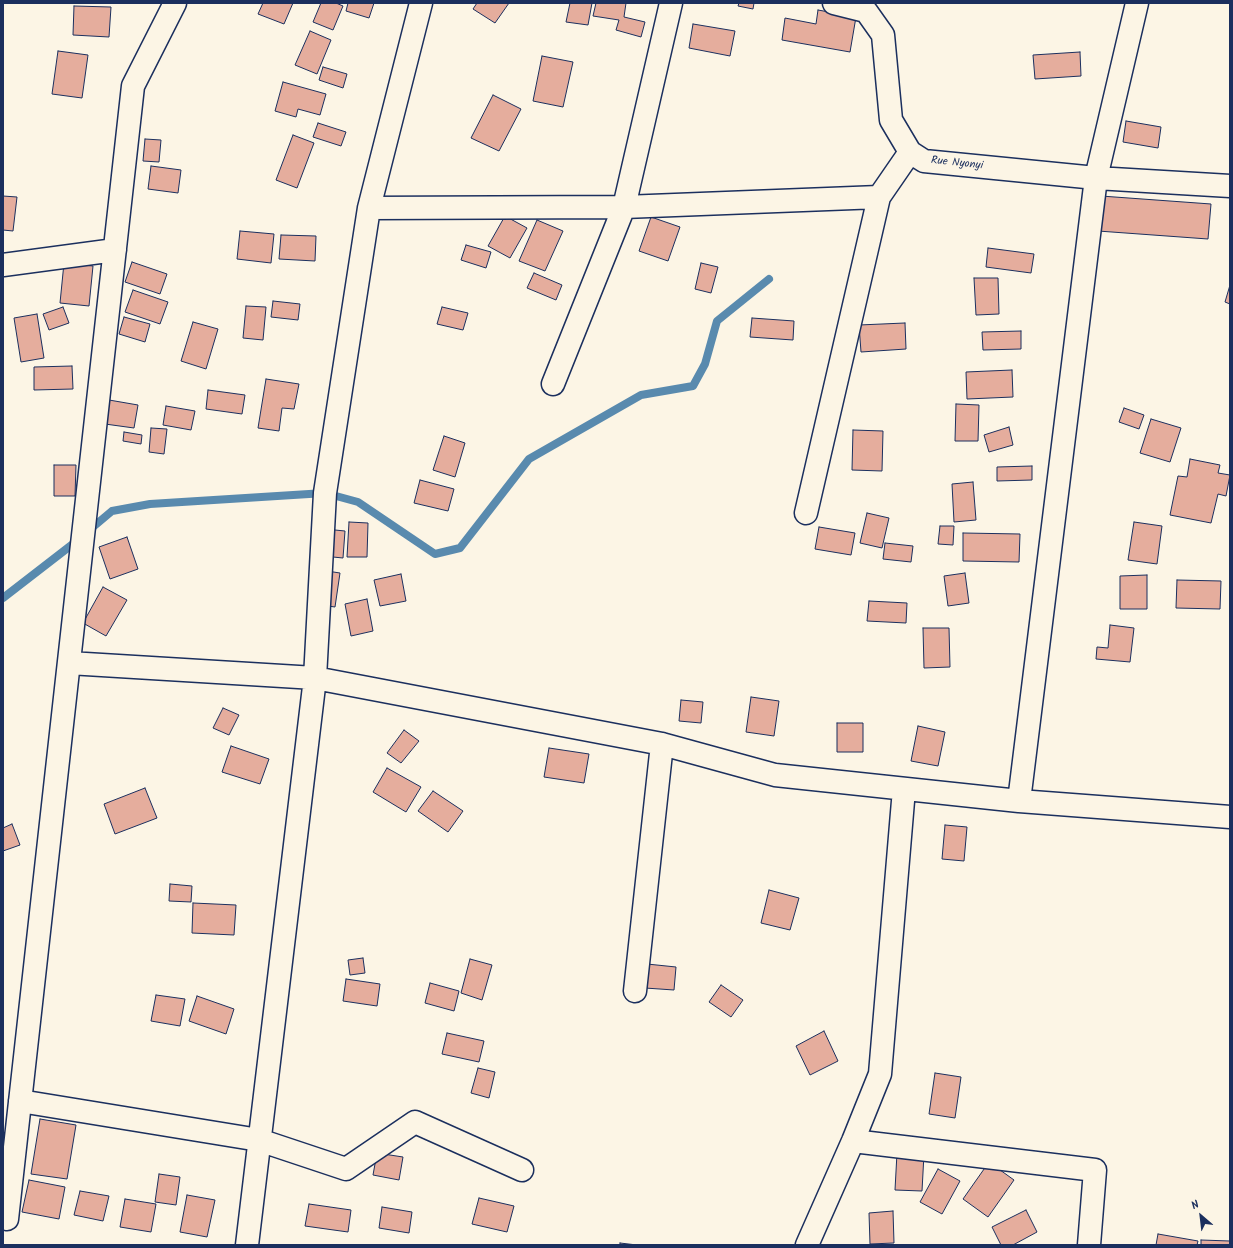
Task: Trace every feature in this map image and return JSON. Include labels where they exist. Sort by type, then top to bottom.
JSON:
[{"type":"street","points":[[7,1219],[7,1193],[20,1101],[133,86],[175,3]]},
{"type":"street","points":[[247,1245],[315,678],[325,493],[369,208],[420,3]]},
{"type":"street","points":[[553,384],[624,207],[671,3]]},
{"type":"street","points":[[806,513],[879,197],[910,152],[891,120],[882,35],[870,7],[834,3]]},
{"type":"street","points":[[1019,801],[1096,178],[1137,3]]},
{"type":"street","name":"Rue Nyonyi","points":[[910,152],[924,161],[1096,178],[1230,186]]},
{"type":"street","points":[[369,208],[624,207],[879,197]]},
{"type":"street","points":[[3,265],[115,250]]},
{"type":"street","points":[[69,663],[315,678],[662,744],[775,775],[1019,801],[1230,817]]},
{"type":"street","points":[[635,991],[662,744]]},
{"type":"street","points":[[807,1245],[854,1140],[880,1074],[904,789]]},
{"type":"street","points":[[20,1101],[259,1140],[346,1169],[415,1122],[522,1170]]},
{"type":"street","points":[[854,1140],[1094,1170],[1089,1245]]},
{"type":"building","points":[[263,3],[293,3],[284,24],[258,14]]},
{"type":"building","points":[[321,3],[336,3],[343,6],[333,30],[313,22]]},
{"type":"building","points":[[348,3],[374,3],[369,18],[346,11]]},
{"type":"building","points":[[477,3],[509,3],[495,23],[473,9]]},
{"type":"building","points":[[570,3],[592,3],[588,25],[566,22]]},
{"type":"building","points":[[596,3],[626,3],[624,17],[645,22],[641,37],[616,30],[619,20],[593,16]]},
{"type":"building","points":[[739,3],[754,3],[753,9],[738,6]]},
{"type":"building","points":[[74,6],[111,7],[109,37],[73,35]]},
{"type":"building","points":[[818,10],[856,17],[850,52],[782,40],[785,18],[816,24]]},
{"type":"building","points":[[693,24],[735,31],[730,56],[689,48]]},
{"type":"building","points":[[310,31],[331,40],[317,74],[295,65]]},
{"type":"building","points":[[58,51],[88,55],[82,98],[52,94]]},
{"type":"building","points":[[1080,52],[1081,76],[1035,79],[1033,55]]},
{"type":"building","points":[[542,56],[573,62],[563,107],[533,101]]},
{"type":"building","points":[[323,67],[347,74],[343,88],[319,80]]},
{"type":"building","points":[[283,82],[326,94],[320,115],[298,109],[296,117],[275,111]]},
{"type":"building","points":[[493,95],[521,109],[499,151],[471,138]]},
{"type":"building","points":[[1126,121],[1161,127],[1158,148],[1123,142]]},
{"type":"building","points":[[318,123],[346,132],[341,146],[313,137]]},
{"type":"building","points":[[293,135],[314,143],[297,188],[276,180]]},
{"type":"building","points":[[145,139],[161,140],[159,162],[143,161]]},
{"type":"building","points":[[151,166],[181,170],[178,193],[148,189]]},
{"type":"building","points":[[3,196],[17,197],[13,231],[3,230]]},
{"type":"building","points":[[1101,196],[1211,204],[1208,239],[1098,231]]},
{"type":"building","points":[[505,216],[527,228],[510,258],[488,246]]},
{"type":"building","points":[[651,217],[680,227],[668,261],[639,251]]},
{"type":"building","points":[[537,220],[563,231],[545,271],[519,261]]},
{"type":"building","points":[[240,231],[274,234],[271,263],[237,259]]},
{"type":"building","points":[[281,235],[316,236],[315,261],[279,259]]},
{"type":"building","points":[[466,245],[491,252],[486,268],[461,260]]},
{"type":"building","points":[[988,248],[1034,254],[1031,273],[986,267]]},
{"type":"building","points":[[132,262],[167,274],[160,294],[125,282]]},
{"type":"building","points":[[64,263],[93,266],[89,306],[60,303]]},
{"type":"building","points":[[701,263],[718,267],[711,293],[695,289]]},
{"type":"building","points":[[534,273],[562,285],[556,300],[527,288]]},
{"type":"building","points":[[974,278],[998,278],[999,314],[976,315]]},
{"type":"building","points":[[1230,285],[1230,304],[1225,302]]},
{"type":"building","points":[[133,290],[168,302],[160,324],[125,312]]},
{"type":"building","points":[[273,301],[300,304],[298,320],[271,317]]},
{"type":"building","points":[[246,306],[266,307],[263,340],[243,338]]},
{"type":"building","points":[[63,307],[69,323],[49,330],[43,314]]},
{"type":"building","points":[[442,307],[468,313],[463,330],[437,324]]},
{"type":"building","points":[[37,314],[44,358],[21,362],[14,318]]},
{"type":"building","points":[[124,317],[150,324],[145,342],[119,334]]},
{"type":"building","points":[[752,318],[794,321],[793,340],[750,337]]},
{"type":"building","points":[[193,322],[218,329],[206,369],[181,361]]},
{"type":"building","points":[[905,323],[906,349],[861,352],[859,325]]},
{"type":"building","points":[[1021,331],[1021,349],[983,350],[982,332]]},
{"type":"building","points":[[72,366],[73,389],[34,390],[34,367]]},
{"type":"building","points":[[1012,370],[1013,397],[967,399],[966,372]]},
{"type":"building","points":[[266,379],[299,384],[294,409],[282,408],[279,431],[258,428]]},
{"type":"building","points":[[208,390],[245,395],[242,414],[206,409]]},
{"type":"building","points":[[109,400],[138,405],[134,428],[105,424]]},
{"type":"building","points":[[956,404],[979,405],[978,441],[955,441]]},
{"type":"building","points":[[166,406],[195,411],[191,430],[163,425]]},
{"type":"building","points":[[1124,408],[1144,415],[1139,429],[1119,422]]},
{"type":"building","points":[[1151,419],[1181,428],[1170,462],[1140,453]]},
{"type":"building","points":[[1009,427],[1013,445],[989,452],[984,435]]},
{"type":"building","points":[[151,428],[167,429],[164,454],[149,452]]},
{"type":"building","points":[[853,430],[883,431],[882,471],[852,470]]},
{"type":"building","points":[[124,432],[142,435],[141,444],[123,441]]},
{"type":"building","points":[[444,436],[465,443],[455,477],[433,470]]},
{"type":"building","points":[[1190,459],[1220,465],[1218,473],[1230,475],[1226,496],[1218,494],[1211,523],[1170,515],[1178,476],[1187,477]]},
{"type":"building","points":[[54,465],[76,465],[75,496],[54,496]]},
{"type":"building","points":[[1032,466],[1032,480],[997,481],[997,467]]},
{"type":"building","points":[[420,480],[454,489],[448,511],[414,503]]},
{"type":"building","points":[[973,482],[976,520],[954,522],[952,484]]},
{"type":"building","points":[[867,513],[889,518],[882,548],[860,543]]},
{"type":"building","points":[[349,522],[368,523],[367,557],[347,557]]},
{"type":"building","points":[[1134,522],[1162,526],[1157,564],[1128,560]]},
{"type":"building","points":[[940,526],[954,526],[953,545],[938,544]]},
{"type":"building","points":[[819,527],[855,533],[851,555],[815,549]]},
{"type":"building","points":[[325,529],[345,531],[343,558],[323,556]]},
{"type":"building","points":[[963,533],[1020,534],[1019,562],[963,561]]},
{"type":"building","points":[[127,537],[138,569],[110,579],[99,547]]},
{"type":"building","points":[[885,543],[913,546],[911,562],[883,559]]},
{"type":"building","points":[[327,571],[340,573],[335,607],[321,605]]},
{"type":"building","points":[[965,573],[969,603],[948,606],[944,576]]},
{"type":"building","points":[[401,574],[406,601],[380,606],[374,580]]},
{"type":"building","points":[[1147,575],[1147,609],[1120,609],[1120,576]]},
{"type":"building","points":[[1177,580],[1221,581],[1220,609],[1176,608]]},
{"type":"building","points":[[103,587],[127,600],[106,636],[83,623]]},
{"type":"building","points":[[367,599],[373,631],[351,636],[345,604]]},
{"type":"building","points":[[869,601],[907,603],[906,623],[867,621]]},
{"type":"building","points":[[1110,625],[1134,628],[1130,662],[1096,659],[1097,647],[1108,648]]},
{"type":"building","points":[[923,628],[949,628],[950,667],[924,668]]},
{"type":"building","points":[[751,697],[779,701],[774,736],[746,732]]},
{"type":"building","points":[[681,700],[703,702],[701,723],[679,721]]},
{"type":"building","points":[[223,708],[239,715],[229,735],[213,728]]},
{"type":"building","points":[[837,723],[863,723],[863,752],[837,752]]},
{"type":"building","points":[[918,726],[945,732],[938,766],[911,761]]},
{"type":"building","points":[[404,730],[419,741],[401,763],[387,753]]},
{"type":"building","points":[[231,746],[269,759],[260,784],[222,772]]},
{"type":"building","points":[[549,748],[589,754],[584,783],[544,777]]},
{"type":"building","points":[[387,768],[421,787],[406,812],[373,792]]},
{"type":"building","points":[[145,788],[157,818],[115,834],[104,804]]},
{"type":"building","points":[[433,791],[463,811],[448,832],[418,811]]},
{"type":"building","points":[[12,824],[20,845],[3,851],[3,828]]},
{"type":"building","points":[[945,825],[967,827],[964,861],[942,859]]},
{"type":"building","points":[[170,884],[192,886],[191,902],[169,901]]},
{"type":"building","points":[[769,890],[799,898],[790,930],[761,923]]},
{"type":"building","points":[[193,903],[236,905],[234,935],[192,933]]},
{"type":"building","points":[[363,958],[365,973],[350,975],[348,960]]},
{"type":"building","points":[[470,959],[492,965],[482,1000],[461,993]]},
{"type":"building","points":[[647,964],[676,967],[674,990],[645,988]]},
{"type":"building","points":[[346,979],[380,984],[377,1006],[343,1001]]},
{"type":"building","points":[[430,983],[459,991],[454,1011],[425,1003]]},
{"type":"building","points":[[721,985],[743,1000],[731,1017],[709,1002]]},
{"type":"building","points":[[156,995],[185,999],[180,1026],[151,1021]]},
{"type":"building","points":[[197,996],[234,1009],[226,1034],[189,1021]]},
{"type":"building","points":[[824,1031],[838,1061],[810,1075],[796,1046]]},
{"type":"building","points":[[447,1033],[484,1041],[479,1062],[442,1054]]},
{"type":"building","points":[[478,1068],[495,1072],[489,1098],[471,1093]]},
{"type":"building","points":[[935,1073],[961,1077],[955,1118],[929,1114]]},
{"type":"building","points":[[40,1119],[76,1125],[67,1179],[31,1174]]},
{"type":"building","points":[[377,1153],[403,1157],[399,1180],[373,1175]]},
{"type":"building","points":[[897,1153],[924,1154],[922,1191],[895,1190]]},
{"type":"building","points":[[989,1162],[1014,1180],[988,1217],[963,1199]]},
{"type":"building","points":[[938,1169],[960,1181],[942,1214],[920,1202]]},
{"type":"building","points":[[159,1174],[180,1177],[176,1205],[155,1202]]},
{"type":"building","points":[[29,1180],[65,1187],[59,1219],[22,1212]]},
{"type":"building","points":[[80,1191],[109,1196],[103,1221],[74,1215]]},
{"type":"building","points":[[187,1195],[215,1200],[207,1237],[180,1232]]},
{"type":"building","points":[[479,1198],[514,1206],[507,1232],[472,1224]]},
{"type":"building","points":[[125,1199],[156,1204],[151,1232],[120,1227]]},
{"type":"building","points":[[309,1204],[351,1210],[348,1232],[305,1226]]},
{"type":"building","points":[[382,1207],[412,1212],[409,1233],[379,1228]]},
{"type":"building","points":[[1026,1210],[1037,1232],[1013,1245],[1001,1245],[992,1227]]},
{"type":"building","points":[[893,1211],[894,1243],[870,1244],[869,1213]]},
{"type":"building","points":[[1158,1234],[1198,1241],[1197,1245],[1156,1245]]},
{"type":"building","points":[[1201,1240],[1230,1241],[1230,1245],[1201,1245]]},
{"type":"building","points":[[620,1243],[637,1245],[620,1245]]},
{"type":"waterway","points":[[87,532],[112,511],[150,504],[325,493],[358,502],[435,554],[460,548],[529,459],[641,395],[693,386],[705,364],[717,321],[769,279]]},
{"type":"waterway","points":[[3,598],[78,540]]}]
